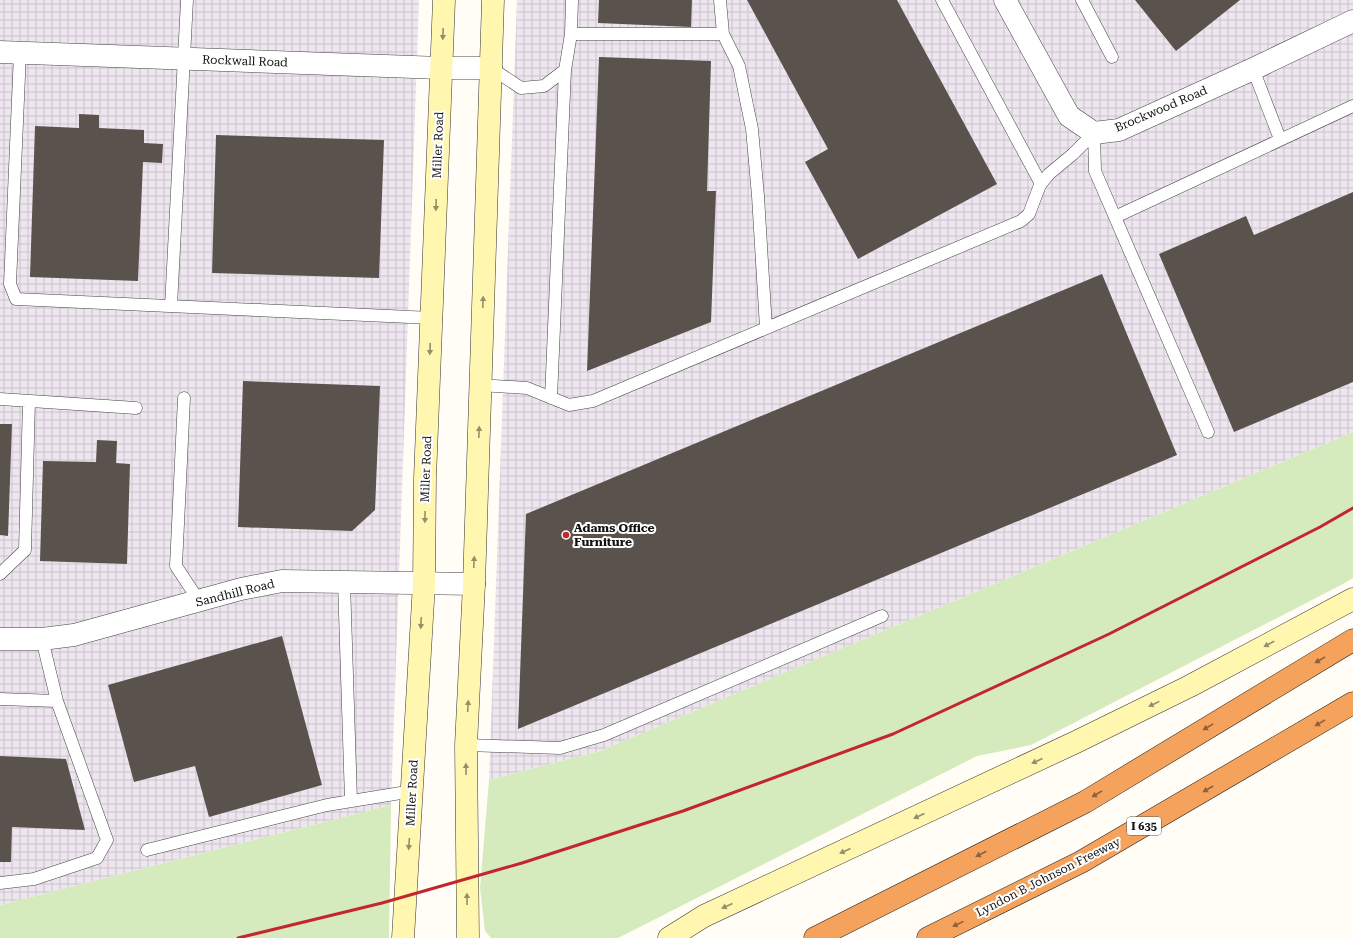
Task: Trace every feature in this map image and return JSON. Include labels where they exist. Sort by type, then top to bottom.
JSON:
[{"type":"highway","points":[[815,938],[1085,802],[1353,640]]},
{"type":"highway","name":"Lyndon B Johnson Freeway","points":[[928,938],[1081,862],[1353,703]]},
{"type":"main road","name":"Miller Road","points":[[403,938],[424,584],[425,478],[444,0]]},
{"type":"main road","points":[[468,938],[466,745],[474,584],[493,0]]},
{"type":"main road","points":[[669,938],[704,916],[1076,742],[1190,686],[1353,599]]},
{"type":"street","points":[[1005,0],[1069,116],[1094,133]]},
{"type":"street","name":"Brockwood Road","points":[[1094,133],[1119,130],[1253,69],[1353,21]]},
{"type":"street","name":"Rockwall Road","points":[[10,53],[441,68],[491,68]]},
{"type":"street","name":"Sandhill Road","points":[[0,640],[74,635],[241,589],[282,581],[474,584]]},
{"type":"lane","points":[[171,306],[187,0]]},
{"type":"lane","points":[[551,398],[566,70],[571,34],[572,0]]},
{"type":"lane","points":[[720,0],[723,34],[739,66],[752,129],[758,196],[766,328]]},
{"type":"lane","points":[[942,0],[1041,184]]},
{"type":"lane","points":[[1082,0],[1112,58]]},
{"type":"lane","points":[[571,34],[723,34]]},
{"type":"lane","points":[[10,53],[10,284],[16,299],[432,318]]},
{"type":"lane","points":[[491,68],[521,88],[544,86],[566,70]]},
{"type":"lane","points":[[1253,69],[1280,139]]},
{"type":"lane","points":[[1115,217],[1353,106]]},
{"type":"lane","points":[[480,386],[526,388],[569,405],[593,401],[1021,221],[1029,214],[1041,184],[1049,174],[1073,154],[1094,133]]},
{"type":"lane","points":[[1094,133],[1096,171],[1208,432]]},
{"type":"lane","points":[[184,398],[176,566],[199,601]]},
{"type":"lane","points":[[0,399],[136,408]]},
{"type":"lane","points":[[0,574],[25,550],[29,401]]},
{"type":"lane","points":[[344,582],[351,800]]},
{"type":"lane","points":[[466,745],[560,748],[604,735],[882,616]]},
{"type":"lane","points":[[0,883],[34,879],[97,858],[107,840],[57,701],[42,638]]},
{"type":"lane","points":[[0,699],[57,701]]},
{"type":"lane","points":[[146,850],[351,800],[412,791]]},
{"type":"shaded area","points":[[0,0],[419,0],[391,805],[0,905]]},
{"type":"shaded area","points":[[517,0],[1353,0],[1353,432],[600,751],[489,780]]},
{"type":"green space","points":[[1353,432],[1353,578],[1341,585],[1031,745],[977,756],[618,938],[491,938],[485,931],[480,888],[489,780],[600,751]]},
{"type":"green space","points":[[391,805],[389,938],[0,938],[0,905]]},
{"type":"building","points":[[599,0],[692,0],[691,27],[598,23]]},
{"type":"building","points":[[747,0],[897,0],[997,184],[858,259],[805,162],[828,149]]},
{"type":"building","points":[[1135,0],[1240,0],[1176,51]]},
{"type":"building","points":[[599,57],[711,61],[707,191],[716,191],[711,322],[587,371]]},
{"type":"building","points":[[79,114],[99,115],[99,128],[144,130],[144,143],[163,144],[162,163],[143,162],[138,281],[30,277],[35,126],[79,128]]},
{"type":"building","points":[[216,135],[384,140],[379,278],[212,273]]},
{"type":"building","points":[[1353,192],[1353,382],[1234,432],[1159,254],[1246,216],[1254,235]]},
{"type":"building","points":[[1102,274],[1177,455],[518,729],[526,514]]},
{"type":"building","points":[[243,381],[380,386],[375,510],[352,531],[238,527]]},
{"type":"building","points":[[0,424],[12,424],[8,536],[0,535]]},
{"type":"building","points":[[97,440],[117,441],[116,463],[130,464],[127,564],[40,561],[43,461],[96,462]]},
{"type":"building","points":[[282,636],[322,785],[209,817],[195,766],[134,782],[108,685]]},
{"type":"building","points":[[0,756],[66,759],[85,830],[12,827],[11,862],[0,862]]},
{"type":"railway","points":[[238,938],[382,903],[522,863],[683,811],[893,734],[1109,634],[1320,527],[1353,508]]},
{"type":"place","name":"Adams Office Furniture","points":[[566,535]]}]
